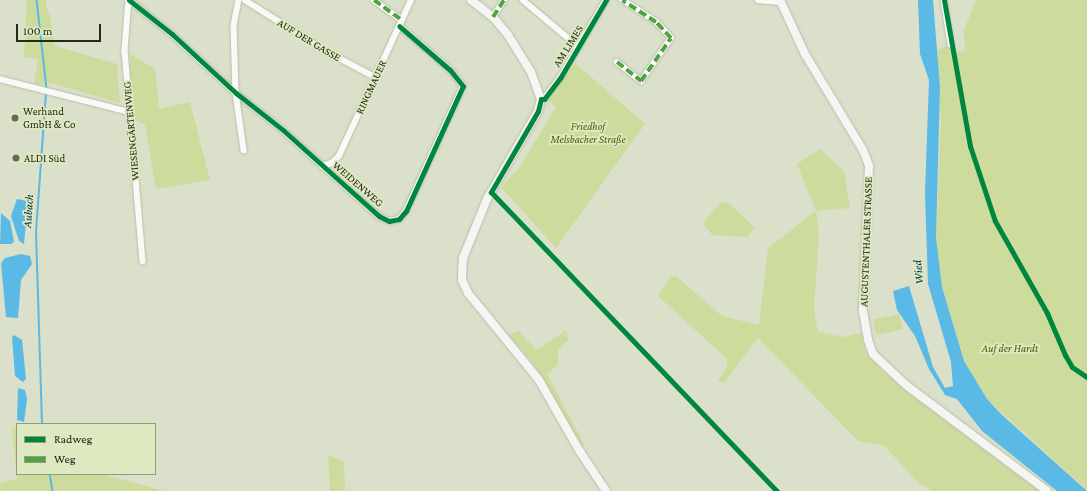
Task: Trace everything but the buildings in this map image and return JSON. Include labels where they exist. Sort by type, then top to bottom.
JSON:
[{"type":"main road","points":[[471,0],[493,17],[519,52],[537,85],[541,99],[538,111],[487,199],[463,258],[462,275],[464,285],[528,363],[593,474],[606,491]]},
{"type":"main road","name":"AUGUSTENTHALER STRASSE","points":[[780,1],[805,54],[863,150],[869,166],[863,311],[868,340],[873,354],[906,385],[1046,491]]},
{"type":"street","name":"WEIDENWEG","points":[[129,0],[172,34],[236,93],[284,130],[379,216],[389,221],[399,219],[406,211],[462,86],[450,70],[399,26]]},
{"type":"street","name":"WIESENGÄRTENWEG","points":[[129,0],[125,51],[129,112],[143,261]]},
{"type":"street","points":[[238,0],[234,26],[236,93],[244,150]]},
{"type":"street","name":"AUF DER GASSE","points":[[245,0],[324,50],[375,77]]},
{"type":"street","points":[[374,0],[402,20]]},
{"type":"street","name":"RINGMAUER","points":[[322,166],[332,163],[340,156],[411,0]]},
{"type":"street","points":[[493,17],[504,0]]},
{"type":"street","points":[[523,0],[579,47]]},
{"type":"street","name":"AM LIMES","points":[[541,99],[544,99],[560,78],[606,0]]},
{"type":"street","points":[[617,62],[641,81],[671,38],[656,22],[622,0]]},
{"type":"street","points":[[758,0],[780,1]]},
{"type":"street","points":[[944,0],[951,44]]},
{"type":"street","points":[[0,79],[42,91],[129,112]]},
{"type":"green space","points":[[27,0],[47,0],[46,6],[50,16],[55,46],[117,64],[120,103],[54,84],[34,84],[38,59],[24,57]]},
{"type":"green space","name":"Auf der Hardt","points":[[976,0],[1087,0],[1087,490],[987,399],[964,361],[942,287],[936,237],[941,118],[937,50],[952,44],[955,52],[965,51],[964,30]]},
{"type":"green space","points":[[130,54],[155,69],[159,109],[190,102],[210,180],[156,189],[145,125],[132,118]]},
{"type":"green space","name":"Friedhof Melsbacher Straße","points":[[575,63],[645,124],[556,248],[501,187],[519,168],[556,107],[548,100]]},
{"type":"green space","points":[[820,149],[844,171],[850,208],[816,211],[797,164]]},
{"type":"green space","points":[[721,202],[730,204],[755,228],[747,237],[712,235],[703,223]]},
{"type":"green space","points":[[816,211],[819,235],[814,310],[818,332],[844,337],[862,333],[865,350],[884,373],[1040,491],[932,491],[919,483],[884,446],[858,441],[758,338],[724,383],[718,381],[728,365],[726,358],[658,296],[670,277],[676,276],[722,316],[759,325],[768,248]]},
{"type":"green space","points":[[899,314],[903,329],[876,335],[873,320]]},
{"type":"green space","points":[[566,330],[568,340],[558,350],[558,365],[547,374],[585,446],[582,446],[532,362],[509,335],[518,331],[537,350]]},
{"type":"green space","points":[[16,427],[16,469],[12,428]]},
{"type":"green space","points":[[328,455],[344,461],[345,491],[330,491]]},
{"type":"green space","points":[[17,475],[105,475],[165,491],[0,491],[0,483],[17,479]]},
{"type":"water","points":[[918,0],[933,0],[940,88],[936,237],[942,287],[964,361],[987,399],[1001,414],[1087,491],[1057,491],[982,431],[957,399],[945,395],[929,369],[915,336],[897,310],[893,291],[909,286],[933,367],[945,388],[953,386],[951,362],[928,284],[925,193],[929,80],[920,54]]},
{"type":"water","points":[[17,199],[28,201],[24,244],[19,241],[11,216]]},
{"type":"water","points":[[1,213],[10,221],[14,242],[11,244],[0,244]]},
{"type":"water","points":[[21,254],[30,256],[32,264],[21,280],[18,318],[6,317],[1,263],[5,258]]},
{"type":"water","points":[[14,335],[22,340],[26,379],[23,382],[15,376],[12,337]]},
{"type":"water","points":[[18,388],[25,390],[27,399],[24,422],[17,420]]},
{"type":"waterway","name":"Aubach","points":[[37,0],[47,89]]},
{"type":"waterway","name":"Aubach","points":[[42,423],[36,232],[46,93]]},
{"type":"waterway","name":"Aubach","points":[[50,475],[53,491]]},
{"type":"marked path","points":[[374,0],[402,20]]},
{"type":"marked path","points":[[493,17],[504,0]]},
{"type":"marked path","points":[[617,62],[641,81],[671,38],[656,22],[622,0]]},
{"type":"cycle path","points":[[129,0],[172,34],[236,93],[283,130],[379,216],[389,221],[399,219],[406,211],[463,86],[450,70],[399,26]]},
{"type":"cycle path","points":[[606,0],[560,78],[544,99],[541,99],[538,111],[491,192],[777,491]]},
{"type":"cycle path","points":[[944,0],[970,146],[995,221],[1047,313],[1065,355],[1072,367],[1087,377]]},
{"type":"place","name":"Werhand GmbH & Co","points":[[15,118]]},
{"type":"place","name":"ALDI Süd","points":[[16,158]]},
{"type":"water label","name":"Wied","points":[[919,272]]}]
